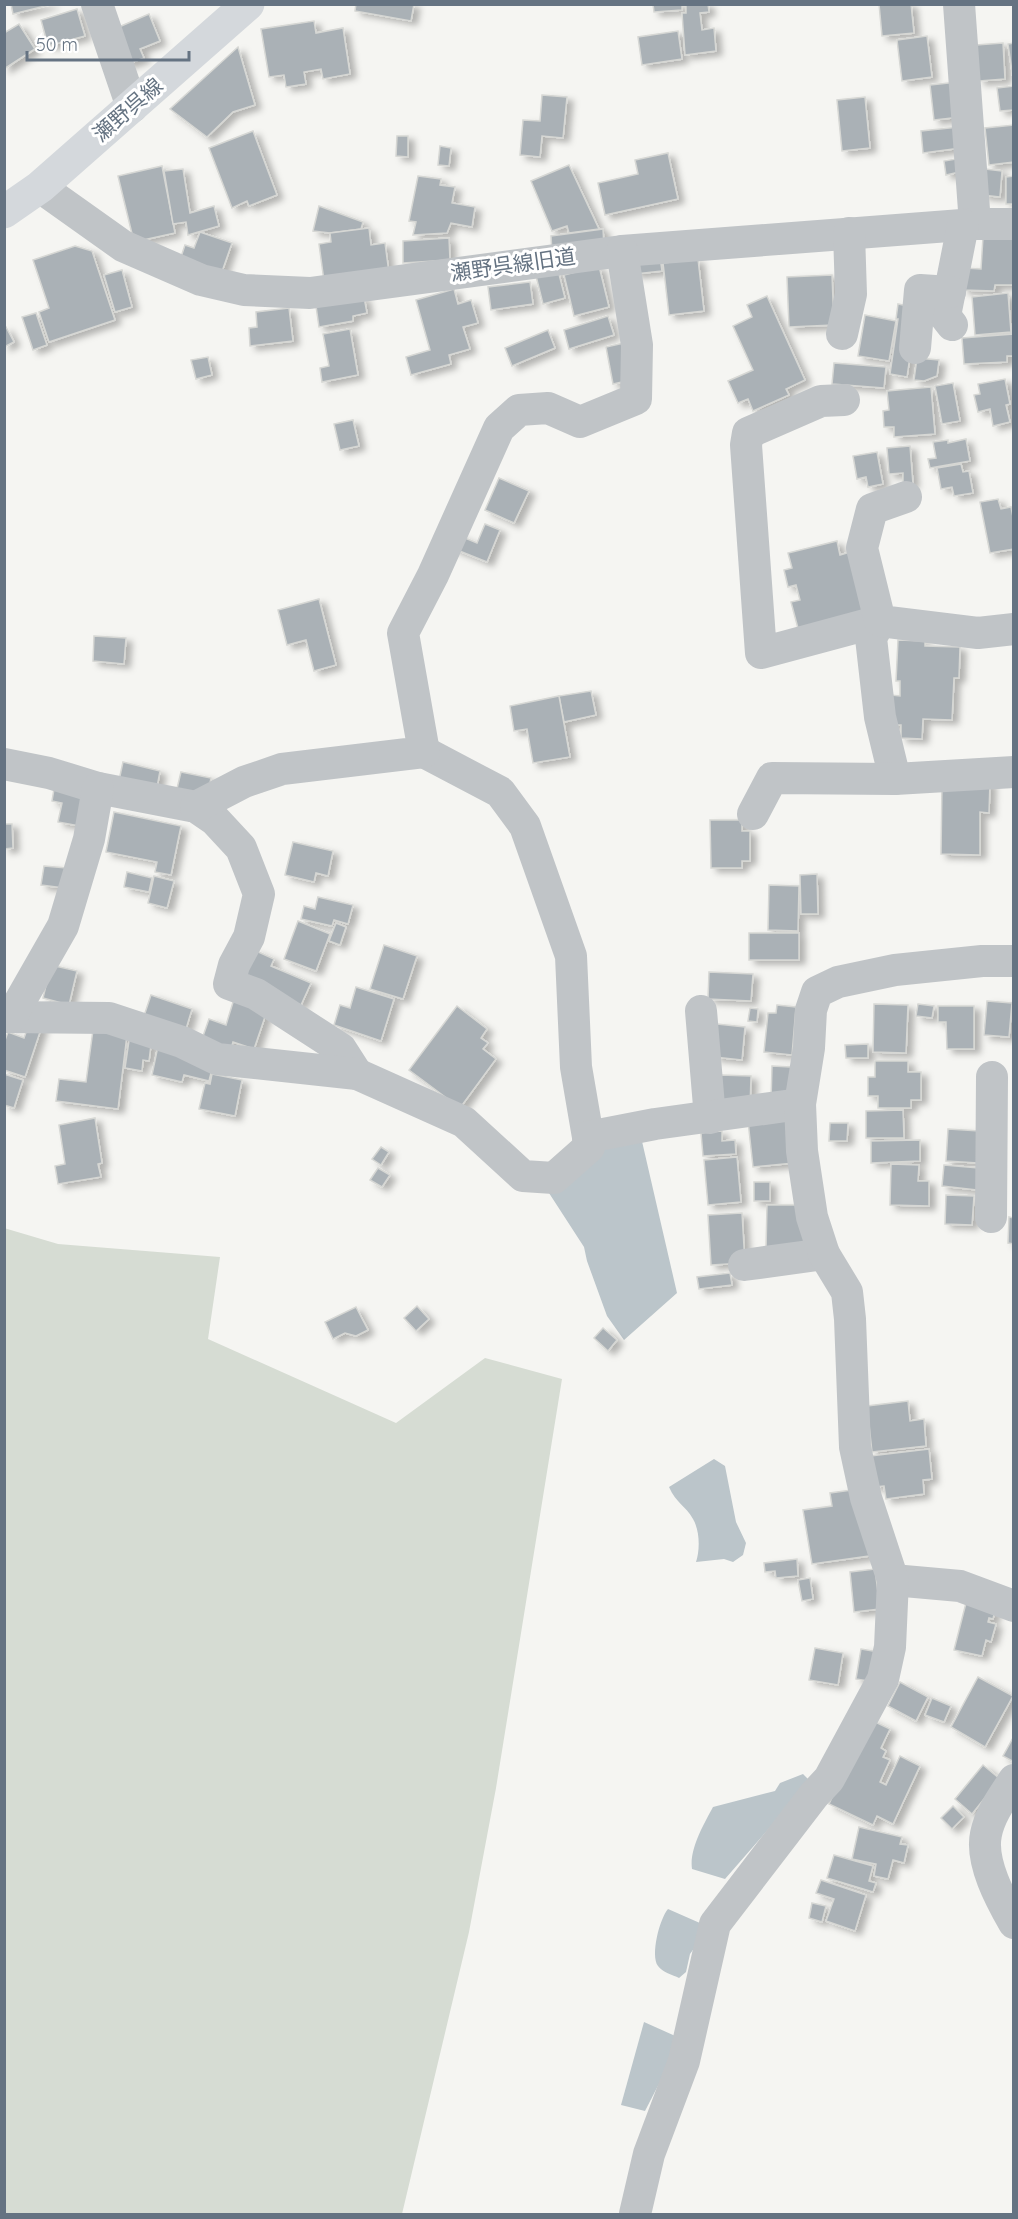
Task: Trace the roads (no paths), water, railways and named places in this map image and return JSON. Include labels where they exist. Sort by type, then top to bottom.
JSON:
[{"type":"main road","name":"瀬野呉線","points":[[4,212],[40,187],[248,4]]},
{"type":"street","points":[[97,4],[132,107]]},
{"type":"street","points":[[952,325],[945,316],[969,224],[959,4]]},
{"type":"street","name":"瀬野呉線旧道","points":[[40,187],[123,246],[201,280],[244,290],[310,293],[621,251],[969,224],[1014,224]]},
{"type":"street","points":[[842,334],[851,294],[849,233]]},
{"type":"street","points":[[424,752],[403,633],[433,575],[499,428],[519,410],[548,408],[580,422],[636,399],[637,345],[621,251]]},
{"type":"street","points":[[915,348],[921,290],[950,292]]},
{"type":"street","points":[[844,400],[821,401],[748,433],[746,445],[761,653],[880,621],[978,633],[1014,630]]},
{"type":"street","points":[[895,779],[880,717],[872,638],[880,621],[862,548],[872,509],[906,496]]},
{"type":"street","points":[[8,1017],[109,1018],[182,1042],[217,1059],[357,1074],[464,1122],[523,1176],[554,1178],[589,1147],[576,1067],[571,956],[525,826],[500,792],[424,752],[282,769],[244,782],[196,807]]},
{"type":"street","points":[[4,764],[49,773],[99,788],[196,807],[214,820],[241,848],[259,894],[249,937],[234,965],[229,984],[256,994],[341,1049],[357,1074]]},
{"type":"street","points":[[753,814],[772,778],[895,779],[1014,772]]},
{"type":"street","points":[[8,1017],[63,926],[89,839],[99,788]]},
{"type":"street","points":[[635,2214],[649,2154],[684,2061],[715,1924],[829,1779],[883,1679],[890,1647],[893,1580],[866,1498],[855,1447],[847,1292],[824,1254],[812,1217],[802,1150],[800,1104],[809,1048],[810,1010],[817,992],[838,982],[895,970],[982,961],[1014,961]]},
{"type":"street","points":[[701,1011],[710,1118]]},
{"type":"street","points":[[991,1217],[993,1077]]},
{"type":"street","points":[[588,1137],[655,1124],[800,1104]]},
{"type":"street","points":[[744,1266],[824,1254]]},
{"type":"street","points":[[893,1580],[960,1586],[1014,1606]]},
{"type":"street","points":[[1014,1780],[994,1810],[985,1836],[987,1861],[997,1893],[1014,1923]]}]
